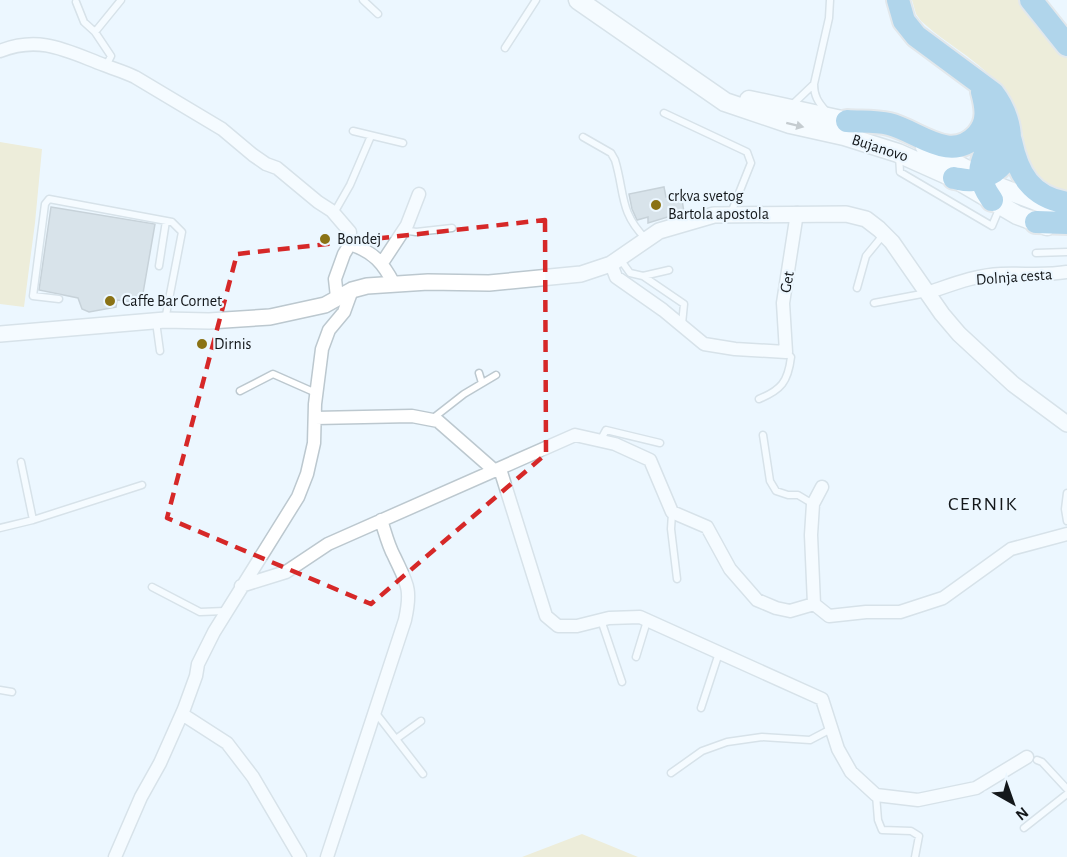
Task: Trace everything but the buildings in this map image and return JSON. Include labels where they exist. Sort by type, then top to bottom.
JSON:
[{"type":"highway","points":[[898,0],[901,16],[912,32],[998,99],[1007,121],[1015,163],[1032,187],[1051,199],[1067,202]]},
{"type":"highway","points":[[1030,0],[1067,45]]},
{"type":"highway","points":[[1044,0],[1067,29]]},
{"type":"highway","points":[[957,65],[991,104],[994,126],[979,170],[980,178],[996,203]]},
{"type":"highway","points":[[842,119],[891,124],[940,146],[957,148],[976,137],[984,124],[986,110],[982,92]]},
{"type":"highway","points":[[954,178],[970,181],[994,172],[1001,166],[1011,141]]},
{"type":"highway","points":[[1036,222],[1067,223]]},
{"type":"main road","name":"Bujanovo","points":[[578,0],[725,102],[898,153],[954,178],[996,203],[1036,222],[1067,230]]},
{"type":"main road","name":"Bujanovo","points":[[689,77],[728,93],[888,132],[945,156],[980,178],[1034,202],[1067,210]]},
{"type":"street","points":[[0,51],[26,44],[50,45],[135,77],[222,129],[253,155],[277,168],[334,214],[350,232],[350,244],[335,279],[337,297]]},
{"type":"street","points":[[382,263],[404,230],[419,194]]},
{"type":"street","name":"Get","points":[[786,352],[783,303],[797,213]]},
{"type":"street","points":[[0,334],[160,321],[270,317],[325,305],[352,290],[367,286],[489,283],[566,276],[580,274],[616,262],[659,231],[697,219],[730,214],[846,214],[866,219],[885,234],[958,334],[1013,384],[1067,424]]},
{"type":"street","points":[[350,244],[366,251],[382,263],[394,284]]},
{"type":"street","points":[[616,262],[616,277],[704,344],[735,349],[786,352]]},
{"type":"street","name":"Dolnja cesta","points":[[927,293],[999,274],[1067,273]]},
{"type":"street","points":[[115,857],[182,714],[204,651],[225,611],[298,497],[314,443],[316,393],[326,338],[329,330],[344,312],[352,290]]},
{"type":"street","points":[[315,418],[412,416],[438,421],[497,470],[546,616],[558,626],[577,626],[601,620],[640,617],[822,699],[838,748],[851,772],[876,795],[918,800],[976,788],[1032,758]]},
{"type":"street","points":[[241,586],[286,572],[328,544],[575,435],[615,444],[650,460],[672,512],[707,527],[730,569],[757,600],[790,611],[814,604]]},
{"type":"street","points":[[822,487],[813,504],[811,535],[814,604],[829,616],[866,612],[900,612],[943,598],[1011,549],[1067,534]]},
{"type":"street","points":[[327,857],[405,620],[409,600],[407,580],[393,555],[381,520]]},
{"type":"street","points":[[182,714],[227,743],[253,777],[300,857]]},
{"type":"lane","points":[[95,32],[121,0]]},
{"type":"lane","points":[[363,0],[378,14]]},
{"type":"lane","points":[[505,48],[536,0]]},
{"type":"lane","points":[[830,0],[814,93],[818,103],[827,114],[842,119]]},
{"type":"lane","points":[[76,2],[84,22],[95,32],[111,57],[106,66]]},
{"type":"lane","points":[[776,105],[792,105],[814,84]]},
{"type":"lane","points":[[664,113],[747,152],[751,163],[730,214]]},
{"type":"lane","points":[[353,131],[403,143]]},
{"type":"lane","points":[[334,214],[350,185],[371,136]]},
{"type":"lane","points":[[583,137],[611,153],[615,160],[626,213],[635,228],[646,239]]},
{"type":"lane","points":[[898,153],[900,172],[992,226],[996,203]]},
{"type":"lane","points":[[59,299],[33,296],[45,204],[49,199],[172,222],[182,232],[160,321],[160,351]]},
{"type":"lane","points":[[159,266],[166,221]]},
{"type":"lane","points":[[404,230],[416,232],[452,228]]},
{"type":"lane","points":[[857,288],[866,256],[885,234]]},
{"type":"lane","points":[[1036,253],[1067,252]]},
{"type":"lane","points":[[616,262],[630,273],[643,276],[684,304],[682,325]]},
{"type":"lane","points":[[643,276],[669,270]]},
{"type":"lane","points":[[874,303],[927,293]]},
{"type":"lane","points":[[759,399],[777,392],[785,380],[791,357],[786,352]]},
{"type":"lane","points":[[479,373],[482,383]]},
{"type":"lane","points":[[240,391],[273,374],[316,393]]},
{"type":"lane","points":[[431,419],[464,394],[496,375]]},
{"type":"lane","points":[[600,441],[606,430],[660,442]]},
{"type":"lane","points":[[763,435],[770,482],[776,491],[798,495],[813,504]]},
{"type":"lane","points":[[21,462],[33,519]]},
{"type":"lane","points":[[0,528],[142,485]]},
{"type":"lane","points":[[1067,493],[1067,521]]},
{"type":"lane","points":[[672,512],[670,529],[677,579]]},
{"type":"lane","points":[[152,587],[200,612],[225,611]]},
{"type":"lane","points":[[601,620],[622,682]]},
{"type":"lane","points":[[636,657],[647,620]]},
{"type":"lane","points":[[701,708],[719,652]]},
{"type":"lane","points":[[0,690],[12,692]]},
{"type":"lane","points":[[375,712],[423,774]]},
{"type":"lane","points":[[396,739],[421,721]]},
{"type":"lane","points":[[671,773],[702,751],[727,742],[762,737],[810,740],[832,728]]},
{"type":"lane","points":[[1032,758],[1042,762],[1067,789]]},
{"type":"lane","points":[[1023,828],[1067,794]]},
{"type":"lane","points":[[876,795],[878,820],[882,830],[911,831],[919,836],[915,857]]},
{"type":"highlighted area","points":[[545,220],[546,454],[371,604],[167,518],[237,254]]},
{"type":"shaded area","points":[[912,0],[1022,0],[1067,55],[1067,195],[1061,195],[1030,173],[1020,125],[1015,110],[1006,95],[985,71],[921,21],[916,14]]},
{"type":"shaded area","points":[[0,142],[42,149],[24,307],[0,304]]},
{"type":"shaded area","points":[[582,834],[638,857],[522,857]]},
{"type":"place","name":"crkva svetog Bartola apostola","points":[[656,205]]},
{"type":"place","name":"Bondej","points":[[325,239]]},
{"type":"place","name":"Caffe Bar Cornet","points":[[110,301]]},
{"type":"place","name":"Dirnis","points":[[202,344]]},
{"type":"district","name":"CERNIK","points":[[983,504]]}]
